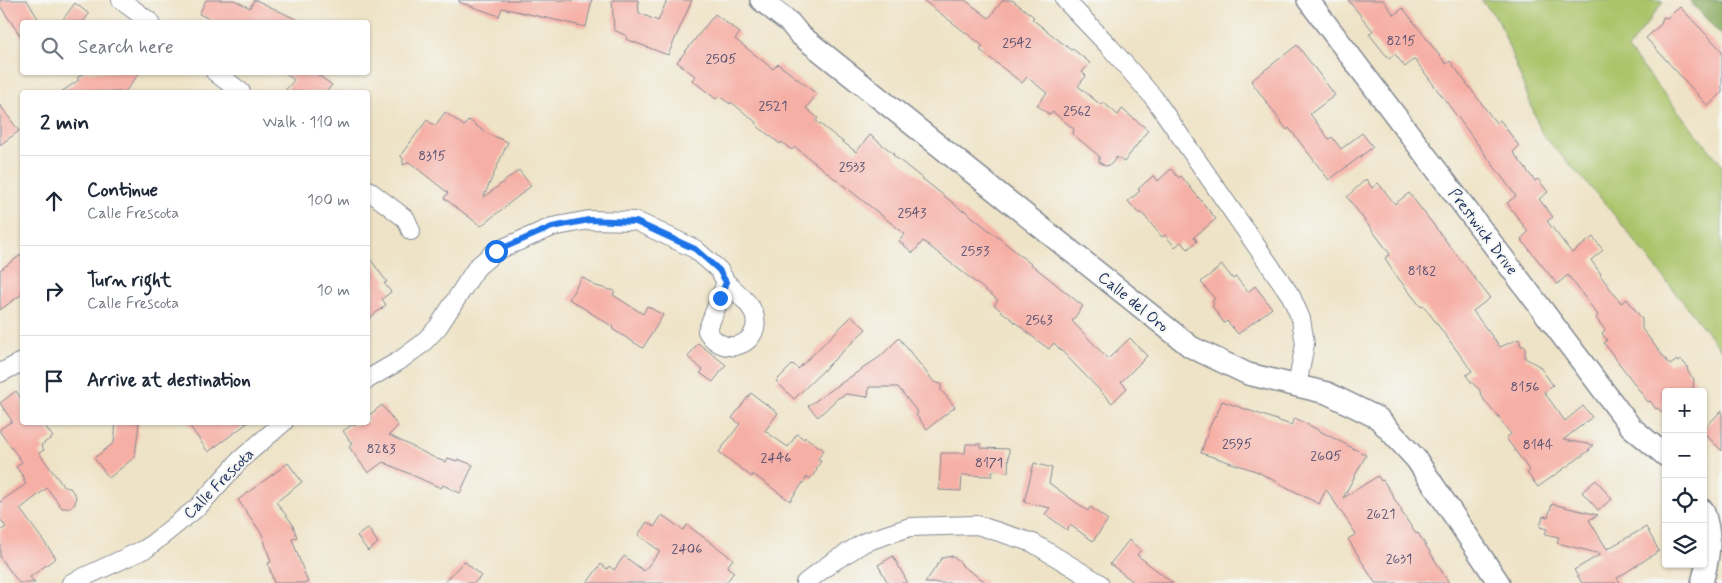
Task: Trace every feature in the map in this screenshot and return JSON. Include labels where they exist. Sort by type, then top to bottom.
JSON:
[{"type":"street","points":[[121,0],[147,20]]},
{"type":"street","name":"Calle del Oro","points":[[761,0],[790,23],[799,34],[1191,347],[1248,374],[1327,393],[1378,418],[1416,459],[1499,583]]},
{"type":"street","points":[[1065,0],[1108,45],[1154,98],[1291,296],[1301,319],[1305,344],[1297,386]]},
{"type":"street","name":"Prestwick Drive","points":[[1308,0],[1632,427],[1662,453]]},
{"type":"street","points":[[219,75],[238,90]]},
{"type":"street","points":[[370,192],[406,219],[411,231]]},
{"type":"street","points":[[370,378],[399,361],[438,327],[477,267],[496,251],[552,227],[589,220],[636,222],[695,249],[719,270],[726,282]]},
{"type":"street","points":[[0,373],[20,363]]},
{"type":"street","name":"Calle Frescota","points":[[71,583],[146,548],[199,506],[242,459],[281,425]]},
{"type":"street","points":[[1702,583],[1710,553],[1707,520]]},
{"type":"street","points":[[805,583],[831,562],[865,542],[910,527],[977,525],[1033,543],[1099,583]]},
{"type":"green space","points":[[1481,0],[1661,0],[1663,2],[1628,49],[1722,165],[1722,351],[1603,201],[1542,134],[1499,21]]},
{"type":"green space","points":[[1689,0],[1722,0],[1722,36]]},
{"type":"building","points":[[0,0],[27,0],[39,20],[20,20],[20,35],[0,6]]},
{"type":"building","points":[[206,0],[234,0],[250,8],[254,0],[256,0],[298,20],[212,20],[199,14]]},
{"type":"building","points":[[459,0],[592,0],[586,27],[502,8],[499,16],[459,2]]},
{"type":"building","points":[[612,0],[638,0],[639,13],[658,21],[667,0],[692,0],[668,55],[626,39],[627,36],[614,30]]},
{"type":"building","points":[[923,0],[965,0],[989,18],[1003,0],[1012,0],[1034,17],[1032,19],[1090,63],[1082,72],[1086,76],[1078,86],[1101,105],[1103,102],[1118,115],[1122,109],[1148,130],[1124,162],[1117,157],[1110,165],[1105,166],[1099,162],[1099,156],[1073,134],[1074,129],[1053,112],[1050,115],[1037,105],[1047,93],[1027,77],[1022,83],[980,50],[983,46]]},
{"type":"building","points":[[1348,0],[1383,0],[1394,15],[1403,8],[1446,64],[1450,61],[1496,123],[1500,120],[1519,146],[1513,152],[1535,181],[1538,179],[1548,192],[1539,199],[1553,217],[1547,221],[1572,253],[1593,237],[1603,250],[1591,260],[1600,275],[1621,303],[1627,299],[1642,319],[1642,329],[1670,365],[1677,360],[1678,362],[1681,360],[1687,366],[1688,372],[1694,379],[1693,388],[1662,388],[1662,412],[1658,408],[1656,409],[1650,401],[1648,402],[1604,343],[1607,340],[1602,333],[1605,330],[1596,318],[1598,315],[1568,275],[1557,284],[1521,239],[1528,232],[1507,203],[1516,196],[1416,61],[1413,60],[1405,67],[1395,54],[1389,59],[1369,34],[1373,31]]},
{"type":"building","points":[[75,3],[89,14],[84,20],[62,20]]},
{"type":"building","points":[[1680,7],[1722,51],[1722,93],[1708,106],[1646,38],[1661,24],[1663,17],[1667,18]]},
{"type":"building","points":[[715,14],[740,33],[735,39],[773,69],[778,64],[817,94],[806,108],[818,118],[816,121],[856,152],[870,135],[1083,306],[1072,321],[1108,359],[1130,338],[1147,356],[1121,382],[1127,388],[1112,403],[1054,343],[1049,349],[1038,341],[994,305],[998,300],[923,241],[913,253],[899,241],[905,234],[795,147],[792,150],[781,142],[780,144],[731,102],[730,104],[719,96],[716,99],[692,80],[695,76],[677,62]]},
{"type":"building","points":[[1297,45],[1335,95],[1310,114],[1329,139],[1332,137],[1341,149],[1362,133],[1373,147],[1329,180],[1289,128],[1287,130],[1251,81]]},
{"type":"building","points":[[81,75],[138,75],[126,90],[64,90],[79,80],[77,78]]},
{"type":"building","points":[[288,75],[318,75],[332,85],[328,90],[286,90],[294,80]]},
{"type":"building","points":[[0,105],[19,131],[0,145]]},
{"type":"building","points":[[445,112],[464,126],[469,120],[486,133],[508,142],[483,198],[519,170],[531,186],[481,226],[444,198],[448,193],[409,162],[403,165],[403,158],[400,156],[427,120],[435,126]]},
{"type":"building","points":[[1171,169],[1179,178],[1181,176],[1216,219],[1194,237],[1197,241],[1188,249],[1181,242],[1175,247],[1165,235],[1162,237],[1141,212],[1139,214],[1128,201],[1154,175],[1158,181]]},
{"type":"building","points":[[1366,179],[1372,188],[1378,183],[1395,204],[1409,193],[1490,298],[1473,311],[1500,347],[1519,339],[1521,346],[1525,346],[1525,358],[1539,366],[1553,385],[1544,392],[1565,421],[1583,406],[1592,417],[1563,440],[1594,445],[1588,450],[1590,450],[1538,487],[1527,473],[1530,471],[1506,438],[1511,434],[1498,415],[1484,400],[1479,389],[1466,375],[1472,371],[1423,305],[1421,307],[1391,269],[1385,258],[1390,254],[1347,197]]},
{"type":"building","points":[[20,255],[20,295],[0,310],[0,270]]},
{"type":"building","points":[[370,259],[387,282],[384,283],[391,292],[382,299],[386,305],[370,317]]},
{"type":"building","points":[[1222,265],[1233,279],[1236,277],[1248,292],[1255,286],[1272,308],[1238,334],[1227,321],[1224,323],[1212,306],[1214,304],[1212,302],[1215,299],[1201,282]]},
{"type":"building","points":[[582,277],[596,286],[615,291],[613,295],[643,314],[647,306],[663,315],[643,348],[569,299]]},
{"type":"building","points":[[852,316],[866,329],[794,399],[776,381],[793,364],[798,369]]},
{"type":"building","points":[[899,338],[934,382],[941,384],[941,390],[955,407],[927,429],[916,415],[918,413],[898,387],[869,387],[868,397],[846,394],[838,398],[818,417],[808,406],[881,356]]},
{"type":"building","points":[[698,343],[726,365],[713,382],[700,373],[703,370],[688,357]]},
{"type":"building","points":[[16,391],[20,397],[20,425],[44,425],[53,437],[41,445],[44,450],[39,453],[64,487],[70,488],[76,496],[75,504],[69,508],[62,508],[47,488],[20,509],[56,558],[30,577],[35,583],[19,583],[0,557],[0,531],[6,527],[0,519],[0,502],[26,484],[23,480],[25,479],[16,467],[22,462],[0,432],[0,429],[12,421],[0,403]]},
{"type":"building","points":[[751,393],[778,413],[765,431],[788,447],[797,434],[824,450],[818,459],[821,461],[817,470],[810,479],[807,477],[790,501],[753,474],[752,477],[719,452],[740,424],[732,418]]},
{"type":"building","points":[[1222,401],[1291,425],[1295,418],[1366,455],[1343,498],[1378,476],[1381,481],[1383,480],[1401,511],[1416,534],[1418,533],[1449,583],[1375,583],[1348,539],[1356,534],[1326,489],[1319,504],[1256,471],[1201,453],[1209,428]]},
{"type":"building","points":[[382,405],[398,426],[389,435],[437,459],[446,462],[448,458],[457,461],[458,459],[473,465],[460,493],[443,485],[441,488],[383,462],[368,473],[349,447],[352,444],[343,431],[352,425],[370,425],[370,414]]},
{"type":"building","points":[[1722,410],[1722,451],[1707,436],[1707,426]]},
{"type":"building","points":[[116,425],[139,425],[135,457],[109,478],[94,458],[114,443]]},
{"type":"building","points":[[189,425],[245,425],[208,452]]},
{"type":"building","points":[[966,444],[981,444],[981,448],[1009,449],[1008,472],[992,471],[992,476],[962,475],[961,491],[939,490],[941,453],[965,453]]},
{"type":"building","points":[[288,463],[302,482],[276,502],[292,523],[297,537],[292,539],[308,583],[274,583],[268,563],[271,562],[262,534],[238,500]]},
{"type":"building","points":[[1034,463],[1052,468],[1049,483],[1088,511],[1090,507],[1108,520],[1093,541],[1070,525],[1067,530],[1045,514],[1050,508],[1024,502]]},
{"type":"building","points":[[1596,480],[1612,499],[1598,510],[1582,492]]},
{"type":"building","points":[[1552,504],[1598,515],[1589,520],[1607,549],[1646,527],[1659,551],[1617,578],[1620,583],[1582,583],[1574,570],[1601,554],[1557,543],[1559,537],[1545,534],[1547,529],[1540,527],[1543,516],[1548,517]]},
{"type":"building","points":[[662,515],[683,530],[687,525],[733,559],[727,567],[734,572],[726,583],[587,583],[601,564],[607,569],[609,566],[614,570],[624,556],[644,571],[660,551],[638,535],[647,522],[654,527]]},
{"type":"building","points":[[368,528],[378,543],[368,551],[357,536]]},
{"type":"building","points":[[1129,540],[1141,550],[1137,555],[1173,583],[1135,583],[1110,564]]},
{"type":"building","points":[[893,556],[908,583],[888,583],[878,565]]},
{"type":"building","points":[[952,556],[961,565],[987,583],[925,583],[942,558]]},
{"type":"building","points":[[464,561],[481,576],[474,583],[444,583]]},
{"type":"route","points":[[496,251],[552,227],[589,220],[636,222],[695,249],[719,270],[726,282],[720,298]]}]
